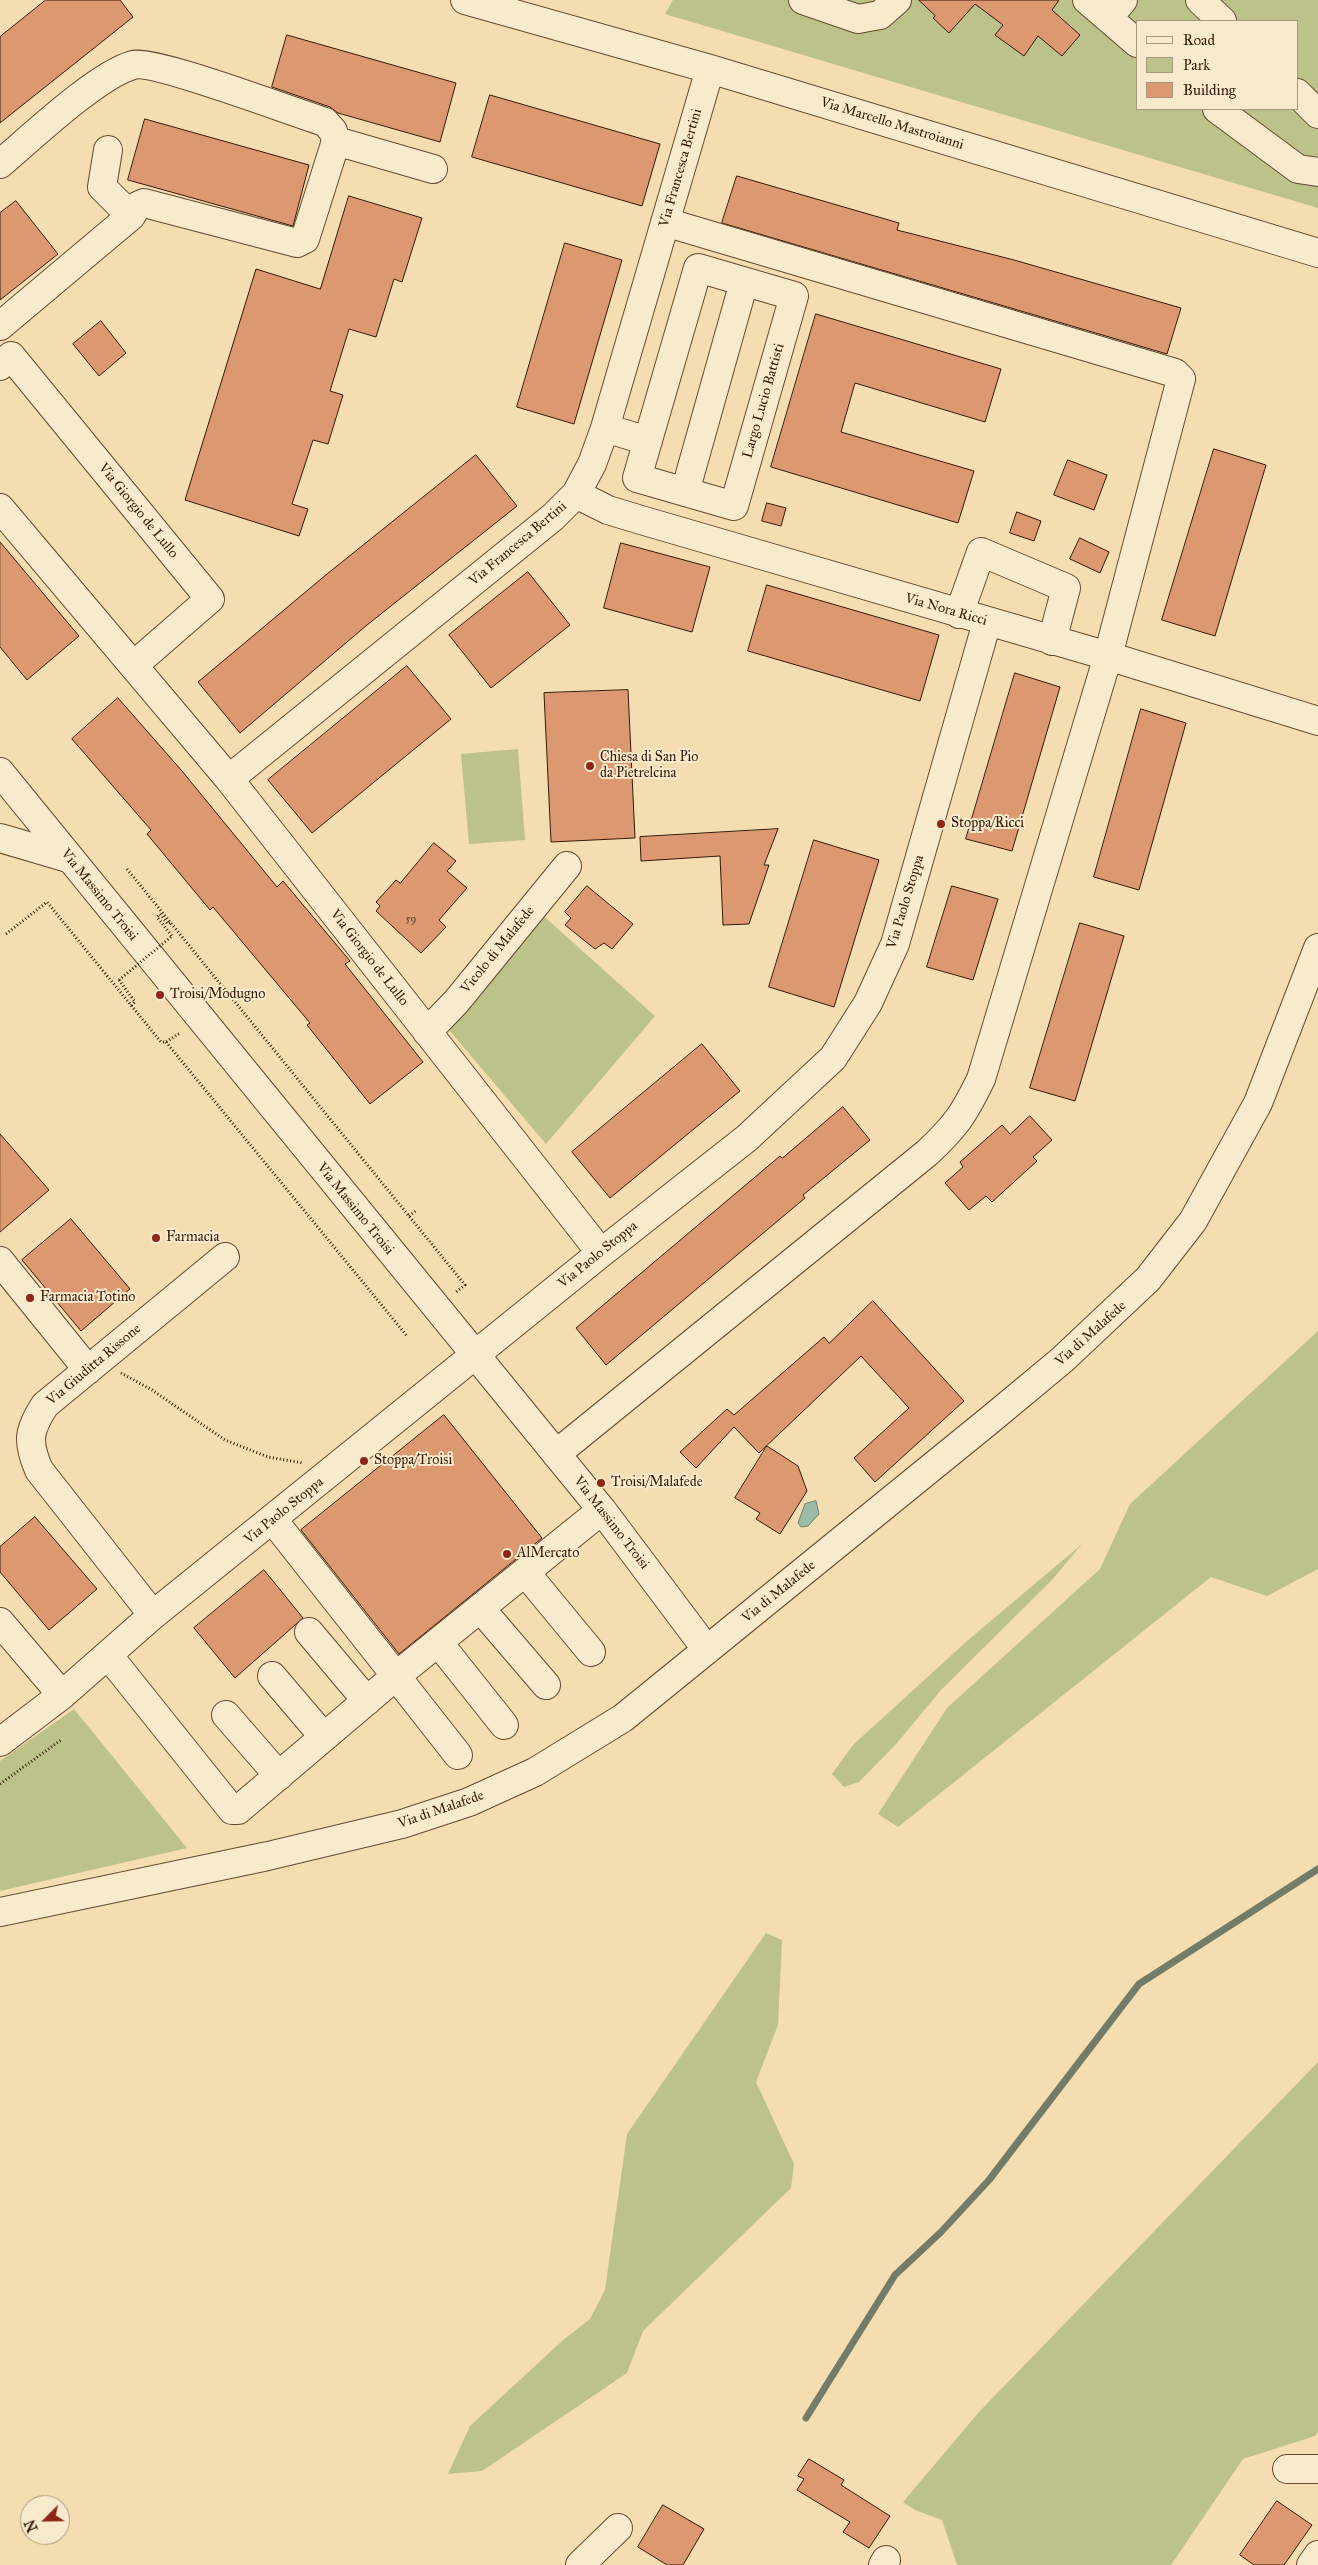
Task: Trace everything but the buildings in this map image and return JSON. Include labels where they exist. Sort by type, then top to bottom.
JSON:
[{"type":"street","name":"Via Marcello Mastroianni","points":[[465,0],[710,69],[1318,253]]},
{"type":"street","points":[[803,0],[858,19],[880,15],[896,0]]},
{"type":"street","points":[[1086,0],[1115,9],[1136,40]]},
{"type":"street","points":[[1200,0],[1221,20]]},
{"type":"street","points":[[0,164],[95,86],[116,72],[135,64],[165,68],[325,122],[333,131],[336,142],[305,239],[297,243],[144,203],[137,206],[130,216],[0,326]]},
{"type":"street","name":"Via Francesca Bertini","points":[[229,779],[523,542],[576,494],[592,464],[605,428],[710,69]]},
{"type":"street","points":[[1298,95],[1318,114]]},
{"type":"street","points":[[1218,110],[1298,169],[1318,172]]},
{"type":"street","points":[[336,142],[433,169]]},
{"type":"street","points":[[108,150],[102,187],[130,216]]},
{"type":"street","points":[[556,1454],[928,1153],[949,1133],[964,1114],[981,1079],[1108,656],[1180,384],[1180,376],[1175,373],[665,222]]},
{"type":"street","name":"Largo Lucio Battisti","points":[[655,257],[698,268],[794,296],[734,506],[637,478],[698,268]]},
{"type":"street","points":[[685,492],[744,282]]},
{"type":"street","name":"Via Giorgio de Lullo","points":[[0,366],[12,356],[210,599],[134,665]]},
{"type":"street","points":[[605,428],[648,441]]},
{"type":"street","name":"Via Nora Ricci","points":[[576,494],[608,510],[1108,656],[1318,720]]},
{"type":"street","name":"Via Giorgio de Lullo","points":[[0,508],[229,779],[600,1253]]},
{"type":"street","points":[[959,614],[981,552],[1066,588],[1052,641]]},
{"type":"street","name":"Via Paolo Stoppa","points":[[0,1742],[62,1695],[153,1615],[600,1253],[746,1138],[833,1058],[868,1002],[895,944],[987,622]]},
{"type":"street","name":"Via Massimo Troisi","points":[[0,772],[68,858],[602,1510],[707,1650]]},
{"type":"street","points":[[0,838],[68,858]]},
{"type":"street","name":"Vicolo di Malafede","points":[[427,1032],[456,1002],[567,866]]},
{"type":"street","name":"Via di Malafede","points":[[0,1912],[268,1856],[402,1824],[469,1802],[535,1772],[623,1718],[1062,1360],[1132,1296],[1165,1260],[1210,1193],[1258,1103],[1318,948]]},
{"type":"street","name":"Via Giuditta Rissone","points":[[153,1615],[39,1470],[31,1452],[30,1435],[34,1421],[45,1405],[225,1257]]},
{"type":"street","points":[[0,1261],[94,1365]]},
{"type":"street","points":[[108,1655],[232,1810],[238,1810],[396,1676],[602,1510]]},
{"type":"street","points":[[272,1520],[458,1755]]},
{"type":"street","points":[[525,1572],[591,1652]]},
{"type":"street","points":[[480,1608],[546,1686]]},
{"type":"street","points":[[0,1622],[62,1695]]},
{"type":"street","points":[[309,1632],[367,1700]]},
{"type":"street","points":[[438,1642],[504,1725]]},
{"type":"street","points":[[272,1676],[324,1737]]},
{"type":"street","points":[[226,1715],[279,1776]]},
{"type":"street","points":[[1287,2469],[1318,2469]]},
{"type":"street","points":[[580,2565],[618,2528]]},
{"type":"street","points":[[1311,2565],[1318,2555]]},
{"type":"path","points":[[127,869],[465,1284],[453,1295]]},
{"type":"path","points":[[6,934],[47,902],[161,1042],[166,1042],[180,1033]]},
{"type":"path","points":[[131,1006],[135,1002],[119,980],[172,936],[157,917],[160,914],[168,924],[170,923]]},
{"type":"path","points":[[166,1042],[407,1336]]},
{"type":"path","points":[[409,1216],[417,1210]]},
{"type":"path","points":[[94,1365],[152,1390],[225,1440],[268,1457],[305,1464]]},
{"type":"path","points":[[0,1784],[61,1740]]},
{"type":"green space","points":[[673,0],[1318,0],[1318,208],[665,14]]},
{"type":"green space","points":[[518,749],[525,840],[469,844],[461,754]]},
{"type":"green space","points":[[538,911],[655,1016],[546,1144],[449,1030]]},
{"type":"green space","points":[[1318,1331],[1318,1569],[1267,1596],[1211,1577],[898,1827],[878,1814],[947,1708],[1100,1569],[1130,1504]]},
{"type":"green space","points":[[1082,1544],[1052,1580],[941,1690],[897,1743],[859,1782],[844,1787],[832,1774],[853,1745],[967,1641]]},
{"type":"green space","points":[[74,1709],[187,1848],[0,1891],[0,1761]]},
{"type":"green space","points":[[766,1933],[782,1940],[778,2025],[756,2082],[794,2164],[791,2188],[643,2331],[627,2373],[482,2471],[448,2474],[470,2426],[562,2341],[590,2319],[605,2290],[627,2134]]},
{"type":"green space","points":[[1318,2062],[1318,2432],[1315,2436],[1243,2459],[1171,2565],[957,2565],[942,2520],[915,2510],[903,2502],[979,2412]]},
{"type":"shaded area","points":[[816,1501],[819,1514],[808,1526],[801,1527],[798,1523],[805,1504]]},
{"type":"waterway","points":[[806,2418],[895,2275],[941,2232],[989,2180],[1139,1984],[1318,1869]]},
{"type":"place","name":"Chiesa di San Pio da Pietrelcina","points":[[590,766]]},
{"type":"place","name":"Stoppa/Ricci","points":[[941,824]]},
{"type":"place","name":"Troisi/Modugno","points":[[160,995]]},
{"type":"place","name":"Farmacia","points":[[156,1238]]},
{"type":"place","name":"Farmacia Totino","points":[[30,1298]]},
{"type":"place","name":"Stoppa/Troisi","points":[[364,1461]]},
{"type":"place","name":"Troisi/Malafede","points":[[601,1483]]},
{"type":"place","name":"AlMercato","points":[[507,1554]]}]
